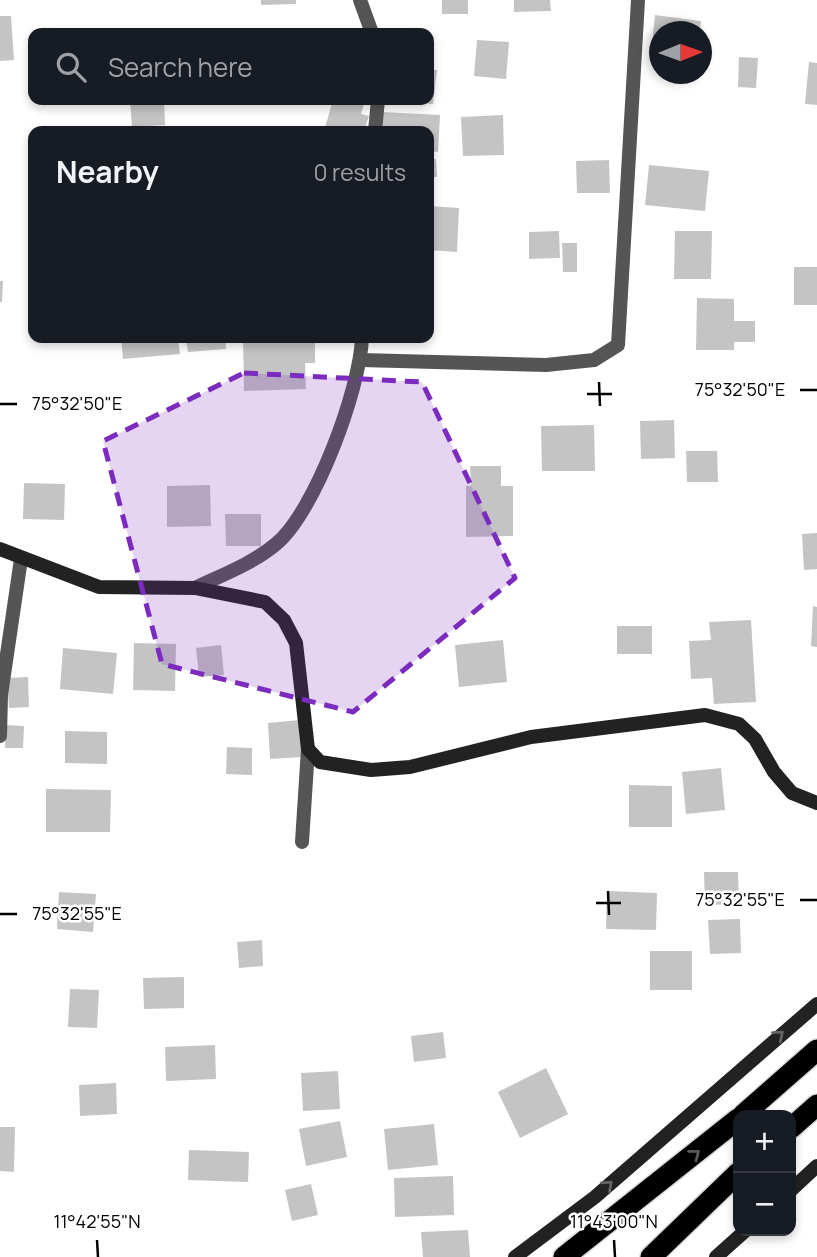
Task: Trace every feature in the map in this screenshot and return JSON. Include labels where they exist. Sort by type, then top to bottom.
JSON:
[{"type":"highway","points":[[749,1110],[817,1050]]},
{"type":"highway","points":[[796,1124],[817,1105]]},
{"type":"highway","points":[[564,1257],[733,1123]]},
{"type":"highway","points":[[651,1257],[733,1178]]},
{"type":"main road","points":[[0,549],[99,587],[195,588],[265,603],[284,620],[296,643],[308,749],[320,762],[371,770],[410,767],[531,737],[705,715],[739,724],[755,739],[774,772],[792,793],[817,803]]},
{"type":"main road","points":[[515,1257],[595,1196],[817,1003]]},
{"type":"main road","points":[[796,1185],[817,1166]]},
{"type":"main road","points":[[716,1257],[739,1236]]},
{"type":"street","points":[[360,0],[370,28]]},
{"type":"street","points":[[361,360],[546,365],[594,360],[618,345],[638,0]]},
{"type":"street","points":[[375,126],[378,105]]},
{"type":"street","points":[[195,588],[249,562],[276,544],[296,524],[316,489],[361,360],[362,343]]},
{"type":"street","points":[[0,736],[1,695],[21,559]]},
{"type":"street","points":[[302,842],[308,749]]},
{"type":"highlighted area","points":[[244,373],[422,382],[515,578],[353,712],[162,664],[103,441]]},
{"type":"building","points":[[261,0],[296,0],[296,4],[261,5]]},
{"type":"building","points":[[442,0],[468,0],[468,14],[442,14]]},
{"type":"building","points":[[514,0],[550,0],[551,11],[514,12]]},
{"type":"building","points":[[655,15],[701,21],[654,21]]},
{"type":"building","points":[[0,16],[11,16],[14,60],[0,61]]},
{"type":"building","points":[[477,40],[509,42],[506,79],[474,76]]},
{"type":"building","points":[[739,57],[758,58],[756,88],[738,87]]},
{"type":"building","points":[[809,62],[817,63],[817,105],[805,104]]},
{"type":"building","points":[[434,70],[437,70],[434,96]]},
{"type":"building","points":[[130,105],[164,105],[165,125],[132,126]]},
{"type":"building","points":[[332,105],[364,105],[361,114],[369,116],[366,126],[325,126]]},
{"type":"building","points":[[382,112],[440,115],[438,152],[434,152],[434,126],[381,126]]},
{"type":"building","points":[[503,115],[504,155],[463,156],[461,117]]},
{"type":"building","points":[[434,159],[436,159],[437,177],[434,177]]},
{"type":"building","points":[[609,160],[610,193],[577,193],[576,161]]},
{"type":"building","points":[[649,165],[709,171],[705,211],[645,205]]},
{"type":"building","points":[[434,206],[459,208],[457,252],[434,250]]},
{"type":"building","points":[[559,231],[560,258],[529,259],[529,232]]},
{"type":"building","points":[[675,231],[712,231],[711,279],[674,279]]},
{"type":"building","points":[[562,243],[577,243],[577,272],[563,272]]},
{"type":"building","points":[[794,267],[817,267],[817,305],[794,305]]},
{"type":"building","points":[[0,281],[3,281],[2,302],[0,302]]},
{"type":"building","points":[[697,298],[734,299],[734,321],[755,321],[755,342],[734,342],[734,350],[696,350]]},
{"type":"building","points":[[121,343],[179,343],[180,354],[123,359]]},
{"type":"building","points":[[187,343],[225,343],[226,349],[188,352]]},
{"type":"building","points":[[243,343],[315,343],[315,363],[305,363],[306,389],[244,391]]},
{"type":"building","points":[[674,420],[675,458],[641,459],[640,421]]},
{"type":"building","points":[[594,425],[595,471],[542,471],[541,426]]},
{"type":"building","points":[[686,451],[717,451],[718,482],[687,482]]},
{"type":"building","points":[[470,466],[501,466],[501,486],[513,486],[513,536],[466,537],[466,486],[471,486]]},
{"type":"building","points":[[24,483],[65,484],[64,520],[23,519]]},
{"type":"building","points":[[210,485],[211,526],[167,527],[167,486]]},
{"type":"building","points":[[225,514],[261,514],[261,546],[226,546]]},
{"type":"building","points":[[817,533],[817,569],[804,570],[802,534]]},
{"type":"building","points":[[813,606],[817,607],[817,647],[811,646]]},
{"type":"building","points":[[751,620],[756,702],[714,704],[712,678],[691,679],[689,641],[711,640],[709,622]]},
{"type":"building","points":[[617,626],[652,626],[652,654],[617,654]]},
{"type":"building","points":[[503,640],[507,682],[459,687],[455,645]]},
{"type":"building","points":[[134,643],[176,644],[175,691],[133,690]]},
{"type":"building","points":[[221,645],[224,675],[199,677],[196,648]]},
{"type":"building","points":[[63,648],[117,653],[113,694],[60,689]]},
{"type":"building","points":[[28,677],[29,707],[9,708],[7,678]]},
{"type":"building","points":[[300,720],[302,757],[270,759],[268,723]]},
{"type":"building","points":[[6,725],[24,726],[23,748],[5,748]]},
{"type":"building","points":[[65,731],[107,732],[107,764],[65,763]]},
{"type":"building","points":[[227,747],[252,748],[252,775],[226,774]]},
{"type":"building","points":[[721,768],[725,810],[686,814],[682,772]]},
{"type":"building","points":[[629,785],[672,786],[672,827],[629,827]]},
{"type":"building","points":[[46,789],[111,790],[110,832],[46,832]]},
{"type":"building","points":[[704,872],[738,872],[739,904],[705,905]]},
{"type":"building","points":[[607,891],[657,893],[656,930],[606,929]]},
{"type":"building","points":[[59,892],[96,894],[93,932],[57,929]]},
{"type":"building","points":[[740,919],[741,953],[710,954],[708,920]]},
{"type":"building","points":[[262,940],[263,966],[239,968],[237,942]]},
{"type":"building","points":[[650,951],[692,951],[692,990],[650,990]]},
{"type":"building","points":[[184,977],[184,1008],[144,1009],[143,978]]},
{"type":"building","points":[[70,989],[99,990],[97,1028],[68,1027]]},
{"type":"building","points":[[443,1032],[446,1058],[414,1062],[411,1036]]},
{"type":"building","points":[[215,1045],[216,1079],[166,1081],[165,1047]]},
{"type":"building","points":[[546,1068],[568,1114],[520,1138],[498,1092]]},
{"type":"building","points":[[338,1071],[340,1109],[303,1111],[301,1073]]},
{"type":"building","points":[[116,1083],[117,1114],[80,1116],[79,1085]]},
{"type":"building","points":[[340,1121],[347,1157],[306,1166],[299,1129]]},
{"type":"building","points":[[434,1124],[438,1165],[388,1170],[384,1129]]},
{"type":"building","points":[[0,1127],[15,1127],[14,1172],[0,1171]]},
{"type":"building","points":[[189,1150],[249,1152],[248,1182],[188,1180]]},
{"type":"building","points":[[453,1176],[454,1215],[395,1217],[394,1178]]},
{"type":"building","points":[[311,1184],[318,1215],[292,1221],[285,1190]]},
{"type":"building","points":[[468,1230],[470,1257],[423,1257],[421,1232]]}]
